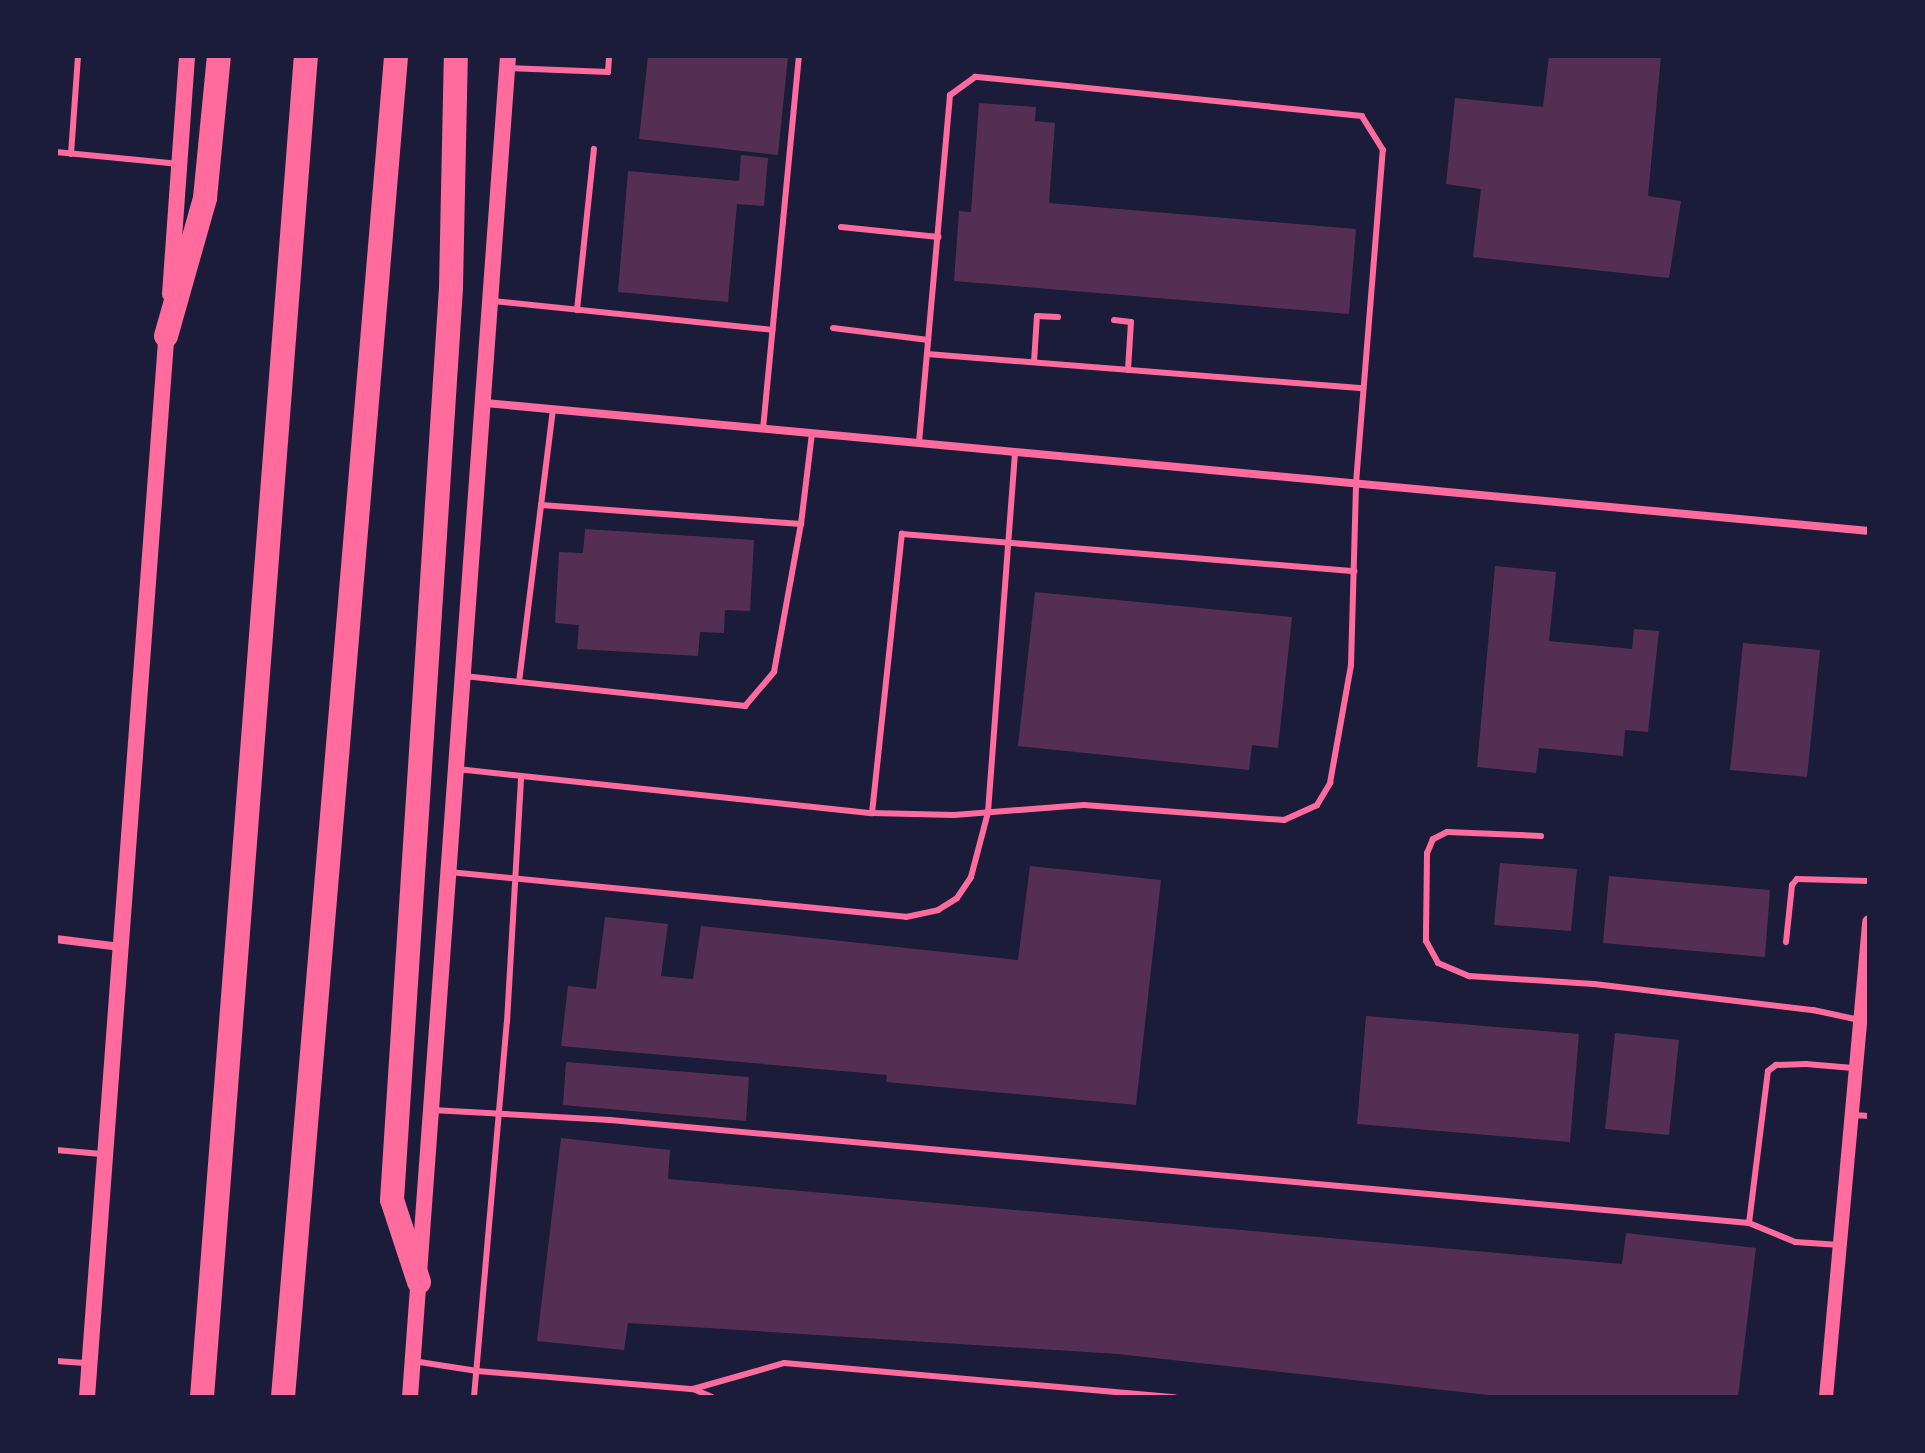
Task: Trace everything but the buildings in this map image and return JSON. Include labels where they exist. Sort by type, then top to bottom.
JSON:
[{"type":"highway","points":[[166,336],[205,198],[219,56]]},
{"type":"highway","points":[[202,1397],[306,56]]},
{"type":"highway","points":[[283,1397],[396,56]]},
{"type":"highway","points":[[419,1282],[392,1200],[450,303],[456,56]]},
{"type":"main road","points":[[87,1397],[187,56]]},
{"type":"main road","points":[[410,1397],[508,62]]},
{"type":"street","points":[[485,403],[1869,531]]},
{"type":"street","points":[[1826,1397],[1855,1069],[1865,1021],[1869,922]]},
{"type":"street","points":[[56,939],[121,947]]},
{"type":"lane","points":[[71,154],[78,56]]},
{"type":"lane","points":[[508,62],[608,72],[609,56]]},
{"type":"lane","points":[[763,429],[799,56]]},
{"type":"lane","points":[[457,769],[872,813],[988,812],[1084,805],[1284,820],[1317,805],[1330,783],[1351,665],[1356,483],[1383,150],[1362,116],[975,77],[950,95],[919,443]]},
{"type":"lane","points":[[577,310],[594,149]]},
{"type":"lane","points":[[56,152],[179,164]]},
{"type":"lane","points":[[841,227],[938,237]]},
{"type":"lane","points":[[491,301],[772,330]]},
{"type":"lane","points":[[1034,362],[1037,316],[1058,317]]},
{"type":"lane","points":[[1114,320],[1131,322],[1128,370]]},
{"type":"lane","points":[[833,328],[928,340]]},
{"type":"lane","points":[[927,354],[1363,388]]},
{"type":"lane","points":[[519,682],[553,409]]},
{"type":"lane","points":[[464,676],[745,706],[774,672],[801,524],[812,433]]},
{"type":"lane","points":[[449,872],[906,917],[938,910],[957,898],[971,877],[988,812],[1015,452]]},
{"type":"lane","points":[[541,505],[801,524]]},
{"type":"lane","points":[[872,813],[902,534],[1354,571]]},
{"type":"lane","points":[[474,1397],[500,1114],[521,776]]},
{"type":"lane","points":[[1541,836],[1447,832],[1433,839],[1427,853],[1426,941],[1438,963],[1469,976],[1609,986],[1813,1010],[1865,1021]]},
{"type":"lane","points":[[1786,942],[1792,885],[1797,879],[1869,881]]},
{"type":"lane","points":[[1749,1223],[1768,1071],[1776,1065],[1806,1064],[1855,1069]]},
{"type":"lane","points":[[432,1110],[1199,1171],[1749,1223],[1795,1242],[1840,1245]]},
{"type":"lane","points":[[1852,1115],[1869,1116]]},
{"type":"lane","points":[[56,1150],[105,1154]]},
{"type":"lane","points":[[56,1361],[89,1363]]},
{"type":"lane","points":[[413,1361],[477,1371],[693,1389],[712,1397]]},
{"type":"lane","points":[[693,1389],[784,1363],[1175,1397]]}]
